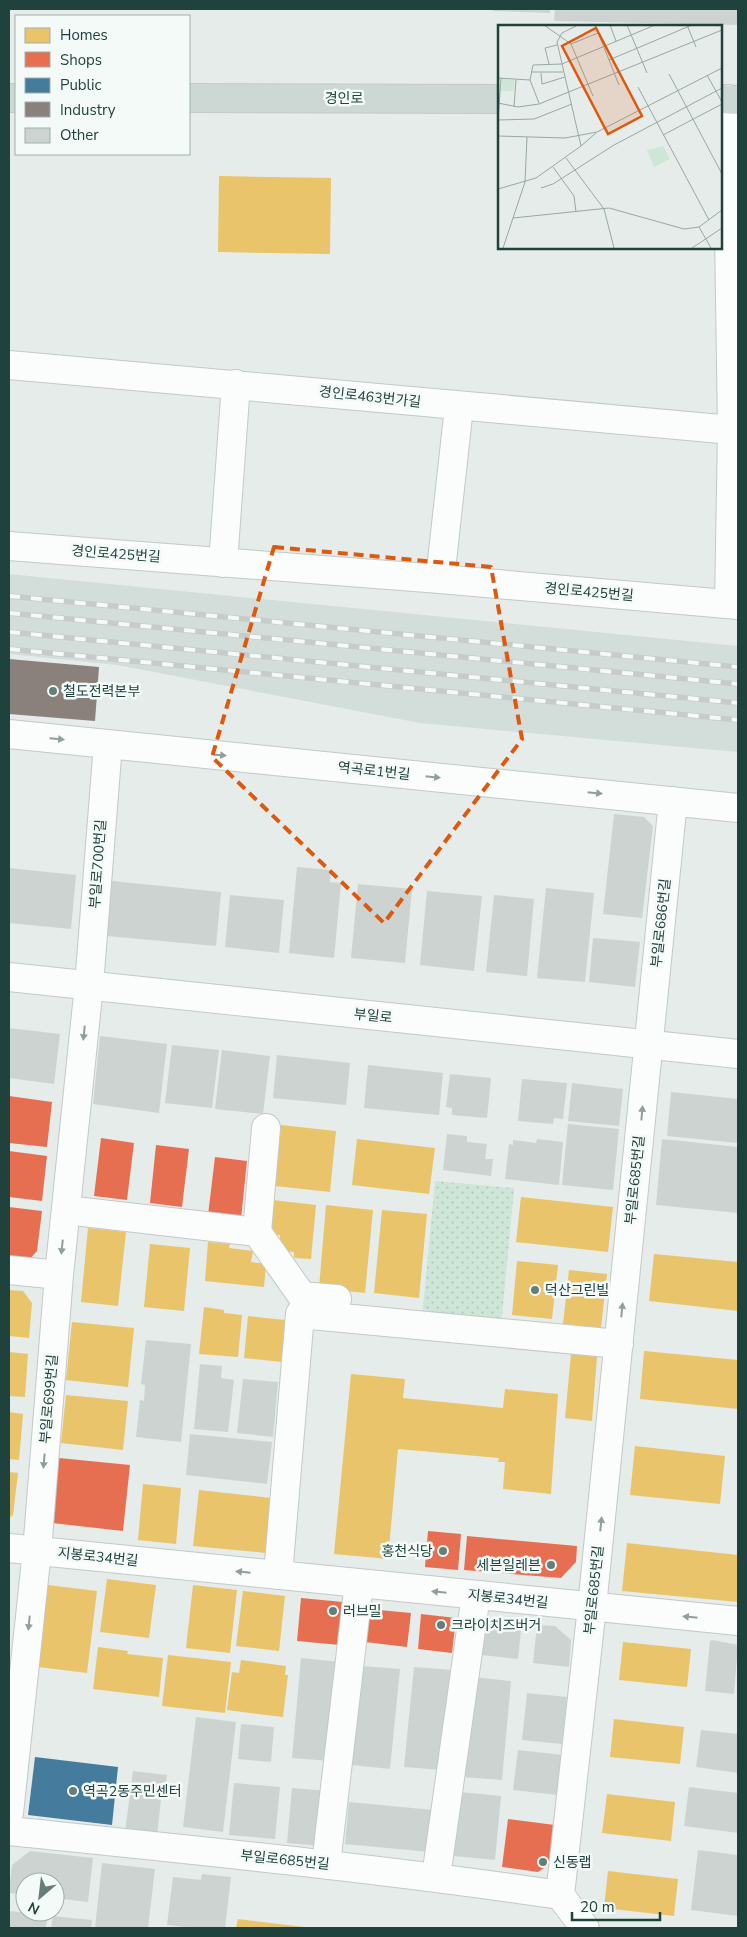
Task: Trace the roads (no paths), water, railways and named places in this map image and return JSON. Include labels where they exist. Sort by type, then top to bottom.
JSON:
[{"type":"main road","name":"경인로","points":[[190,98],[498,99]]},
{"type":"street","points":[[729,100],[734,605]]},
{"type":"street","name":"경인로463번가길","points":[[9,365],[236,384],[459,407],[732,430]]},
{"type":"street","points":[[223,562],[236,384]]},
{"type":"street","points":[[440,578],[459,407]]},
{"type":"street","name":"경인로425번길","points":[[9,546],[440,578],[734,605]]},
{"type":"street","name":"역곡로1번길","points":[[9,734],[738,808]]},
{"type":"street","name":"부일로700번길","points":[[89,985],[108,744]]},
{"type":"street","name":"부일로686번길","points":[[648,1046],[673,801]]},
{"type":"street","name":"부일로","points":[[9,977],[738,1054]]},
{"type":"street","name":"부일로699번길","points":[[9,1813],[37,1551],[59,1275],[89,985]]},
{"type":"street","name":"부일로685번길","points":[[9,1831],[326,1864],[436,1877],[560,1895],[592,1607],[648,1046]]},
{"type":"street","points":[[266,1128],[257,1232],[302,1296],[404,1306]]},
{"type":"street","points":[[66,1210],[257,1232]]},
{"type":"street","points":[[9,1270],[59,1275]]},
{"type":"street","points":[[278,1575],[300,1314],[619,1344]]},
{"type":"street","name":"지봉로34번길","points":[[9,1548],[738,1622]]},
{"type":"street","points":[[326,1864],[359,1584]]},
{"type":"street","points":[[436,1877],[476,1595]]},
{"type":"street","points":[[560,1895],[585,1928]]},
{"type":"railway","points":[[9,596],[738,667]]},
{"type":"railway","points":[[9,613],[738,684]]},
{"type":"railway","points":[[9,632],[738,703]]},
{"type":"railway","points":[[9,649],[738,720]]},
{"type":"place","name":"철도전력본부","points":[[53,691]]},
{"type":"place","name":"덕산그린빌","points":[[535,1290]]},
{"type":"place","name":"홍천식당","points":[[443,1551]]},
{"type":"place","name":"세븐일레븐","points":[[551,1565]]},
{"type":"place","name":"러브밀","points":[[333,1611]]},
{"type":"place","name":"크라이치즈버거","points":[[441,1625]]},
{"type":"place","name":"역곡2동주민센터","points":[[73,1791]]},
{"type":"place","name":"신동랩","points":[[543,1862]]}]
